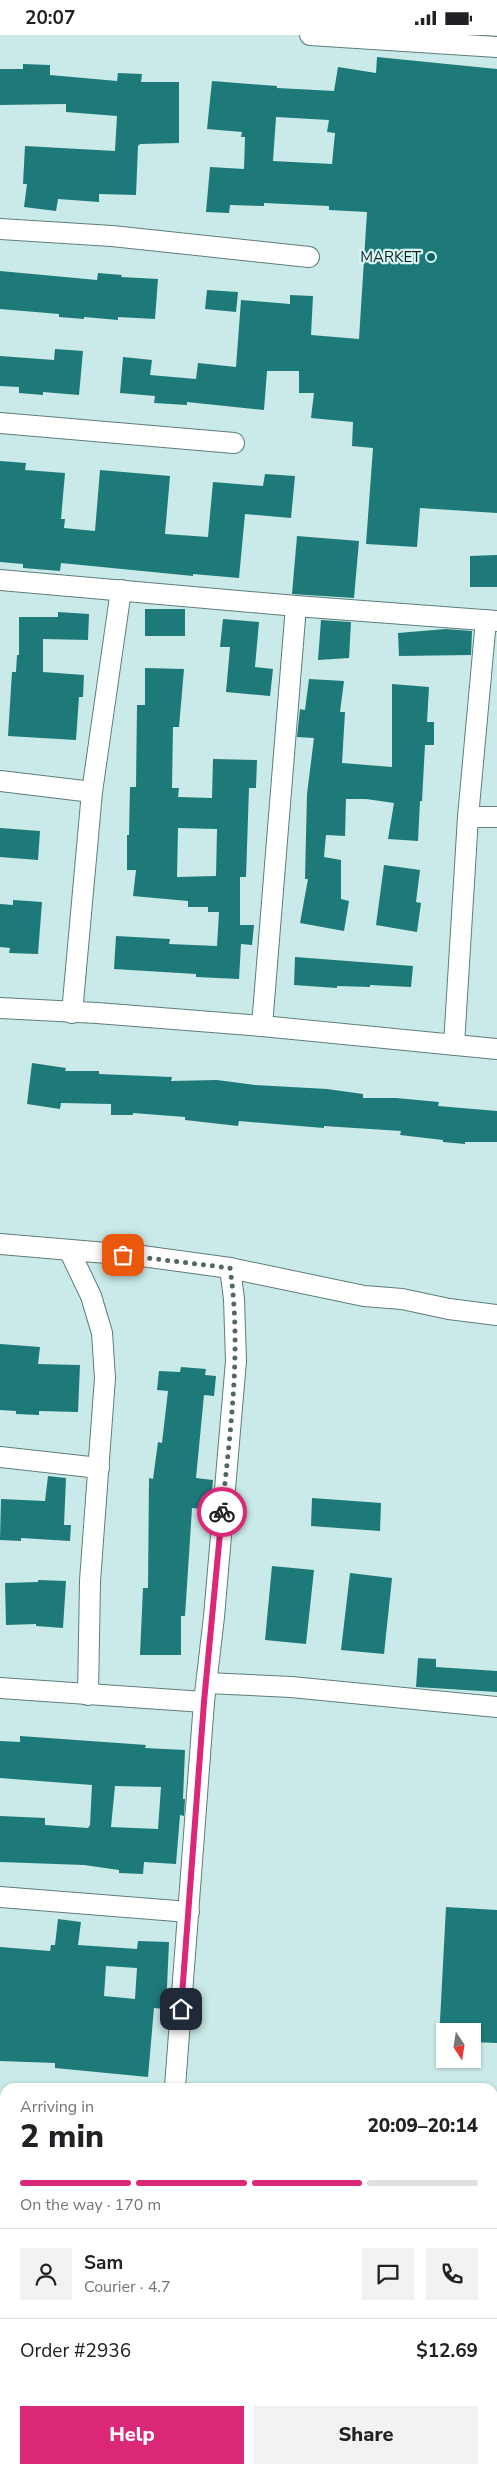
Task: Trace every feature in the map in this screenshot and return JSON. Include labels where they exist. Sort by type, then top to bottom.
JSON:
[{"type":"street","points":[[310,35],[410,39],[497,47]]},
{"type":"street","points":[[0,229],[112,236],[309,257]]},
{"type":"street","points":[[0,423],[234,443]]},
{"type":"street","points":[[0,580],[296,606],[491,620],[468,817],[454,1045]]},
{"type":"street","points":[[72,1013],[92,792],[121,591]]},
{"type":"street","points":[[262,1025],[296,606]]},
{"type":"street","points":[[0,781],[92,792]]},
{"type":"street","points":[[468,817],[497,817]]},
{"type":"street","points":[[0,1008],[262,1025],[497,1049]]},
{"type":"street","points":[[0,1244],[230,1268],[364,1296],[402,1299],[449,1309],[497,1315]]},
{"type":"street","points":[[68,1250],[91,1296],[102,1333],[105,1378],[90,1581],[88,1695]]},
{"type":"street","points":[[175,2083],[206,1693],[236,1361],[234,1299],[230,1268]]},
{"type":"street","points":[[0,1457],[99,1468]]},
{"type":"street","points":[[0,1688],[88,1695],[206,1693],[291,1687],[497,1707]]},
{"type":"street","points":[[0,1897],[189,1912]]},
{"type":"building","points":[[377,57],[497,69],[497,513],[420,508],[417,547],[366,544],[373,448],[352,446],[353,422],[311,418],[314,393],[299,393],[299,371],[267,371],[264,410],[187,402],[187,405],[154,403],[155,396],[120,393],[123,357],[152,360],[150,375],[196,379],[198,363],[236,367],[241,300],[290,304],[290,295],[313,296],[311,335],[359,339],[367,212],[329,210],[329,206],[264,203],[264,206],[230,205],[229,213],[206,212],[210,167],[244,169],[245,137],[241,137],[242,132],[207,129],[212,81],[277,86],[277,88],[334,91],[338,67],[376,73]],"holes":[[[276,117],[329,120],[327,132],[335,133],[332,164],[273,161]]]},
{"type":"building","points":[[23,64],[50,65],[50,75],[117,81],[118,73],[142,74],[141,82],[179,82],[179,143],[140,144],[138,146],[136,195],[99,194],[99,202],[58,199],[56,211],[24,207],[27,184],[23,184],[25,146],[115,151],[117,116],[66,112],[66,104],[0,105],[0,69],[23,69]]},
{"type":"building","points":[[0,271],[97,280],[98,273],[122,275],[121,277],[158,279],[155,319],[118,317],[118,320],[84,317],[84,319],[59,317],[59,314],[0,309]]},
{"type":"building","points":[[207,290],[238,292],[236,312],[205,309]]},
{"type":"building","points":[[55,349],[83,351],[79,395],[43,392],[43,395],[19,393],[19,387],[0,386],[0,356],[54,360]]},
{"type":"building","points":[[0,461],[26,463],[25,470],[65,473],[61,519],[65,519],[64,528],[95,531],[100,470],[170,476],[165,534],[208,537],[213,482],[263,486],[265,474],[295,476],[291,518],[245,514],[239,578],[193,574],[193,576],[61,563],[60,571],[23,568],[23,564],[0,562]]},
{"type":"building","points":[[297,536],[359,541],[354,598],[292,594]]},
{"type":"building","points":[[497,555],[497,587],[470,587],[470,556]]},
{"type":"building","points":[[145,609],[185,609],[185,636],[145,636]]},
{"type":"building","points":[[58,612],[89,614],[88,640],[43,639],[43,672],[84,675],[83,697],[79,697],[76,740],[8,736],[12,672],[16,672],[17,655],[19,655],[19,617],[58,617]]},
{"type":"building","points":[[223,619],[259,622],[255,667],[273,669],[270,696],[226,692],[230,647],[220,647]]},
{"type":"building","points":[[321,620],[351,622],[349,658],[318,660]]},
{"type":"building","points":[[446,629],[472,631],[471,655],[399,656],[398,633]]},
{"type":"building","points":[[145,668],[184,669],[179,727],[173,727],[172,788],[179,788],[178,797],[212,798],[213,759],[257,760],[256,788],[249,788],[246,877],[240,877],[240,925],[254,925],[252,945],[241,944],[239,979],[196,977],[196,974],[114,969],[116,936],[170,939],[169,944],[217,946],[219,912],[208,912],[208,907],[188,907],[188,901],[133,896],[136,870],[127,870],[130,787],[136,787],[137,705],[145,705]],"holes":[[[178,828],[217,829],[216,876],[177,877]]]},
{"type":"building","points":[[309,679],[344,681],[340,712],[345,712],[342,763],[392,767],[392,684],[429,687],[427,722],[434,722],[434,745],[425,745],[418,841],[388,839],[394,803],[366,799],[346,799],[345,836],[326,835],[324,857],[341,860],[341,899],[349,901],[344,931],[300,923],[308,879],[305,879],[307,794],[314,738],[297,737],[300,709],[305,710]]},
{"type":"building","points":[[0,828],[40,831],[38,860],[0,857]]},
{"type":"building","points":[[384,865],[420,870],[416,902],[421,903],[417,932],[376,925]]},
{"type":"building","points":[[13,900],[42,902],[38,954],[9,953],[10,948],[0,947],[0,904],[13,905]]},
{"type":"building","points":[[295,957],[413,966],[411,987],[370,985],[370,987],[337,986],[337,988],[294,985]]},
{"type":"building","points":[[32,1063],[66,1068],[65,1071],[99,1071],[99,1074],[172,1077],[171,1081],[217,1080],[255,1085],[327,1089],[363,1094],[363,1098],[396,1098],[439,1102],[438,1106],[497,1111],[497,1142],[465,1142],[465,1144],[443,1142],[443,1140],[400,1135],[401,1131],[324,1126],[324,1128],[239,1121],[238,1126],[185,1120],[185,1117],[133,1113],[133,1115],[111,1115],[111,1104],[61,1103],[60,1109],[27,1104]]},
{"type":"building","points":[[0,1344],[40,1347],[38,1364],[80,1365],[78,1412],[39,1411],[39,1415],[16,1414],[16,1411],[0,1410]]},
{"type":"building","points":[[181,1367],[206,1369],[205,1375],[216,1376],[214,1396],[204,1395],[196,1478],[213,1480],[210,1510],[192,1508],[185,1616],[181,1616],[181,1655],[140,1655],[143,1588],[148,1588],[149,1478],[153,1479],[158,1442],[162,1443],[168,1391],[157,1390],[159,1371],[180,1372]]},
{"type":"building","points":[[48,1476],[66,1478],[64,1525],[71,1525],[70,1541],[21,1538],[21,1541],[0,1540],[1,1499],[45,1501]]},
{"type":"building","points":[[312,1498],[381,1503],[380,1531],[311,1526]]},
{"type":"building","points":[[272,1566],[314,1570],[306,1644],[265,1640]]},
{"type":"building","points":[[350,1573],[392,1578],[384,1654],[341,1650]]},
{"type":"building","points":[[38,1580],[66,1581],[63,1628],[36,1626],[36,1624],[6,1625],[5,1583],[38,1582]]},
{"type":"building","points":[[418,1658],[436,1659],[436,1667],[497,1671],[497,1692],[416,1687]]},
{"type":"building","points":[[20,1736],[146,1745],[145,1748],[185,1750],[184,1816],[180,1815],[176,1864],[144,1862],[143,1874],[119,1873],[119,1870],[84,1865],[0,1862],[0,1816],[45,1818],[45,1825],[88,1828],[90,1825],[92,1785],[0,1778],[0,1741],[20,1742]],"holes":[[[115,1786],[161,1787],[158,1829],[111,1827]]]},
{"type":"building","points":[[446,1907],[497,1910],[497,2043],[481,2042],[481,2023],[440,2023]]},
{"type":"building","points":[[58,1919],[81,1922],[78,1945],[137,1949],[138,1941],[169,1942],[166,2009],[154,2008],[148,2077],[55,2068],[55,2063],[0,2061],[0,1947],[50,1951],[51,1945],[55,1945]],"holes":[[[106,1966],[137,1968],[135,1999],[104,1996]]]},
{"type":"way so far","points":[[123,1255],[230,1268],[234,1299],[236,1361],[222,1512]]},
{"type":"place","name":"MARKET","points":[[431,257]]},
{"type":"route","points":[[181,2009],[204,1702],[214,1617],[222,1512]]}]
